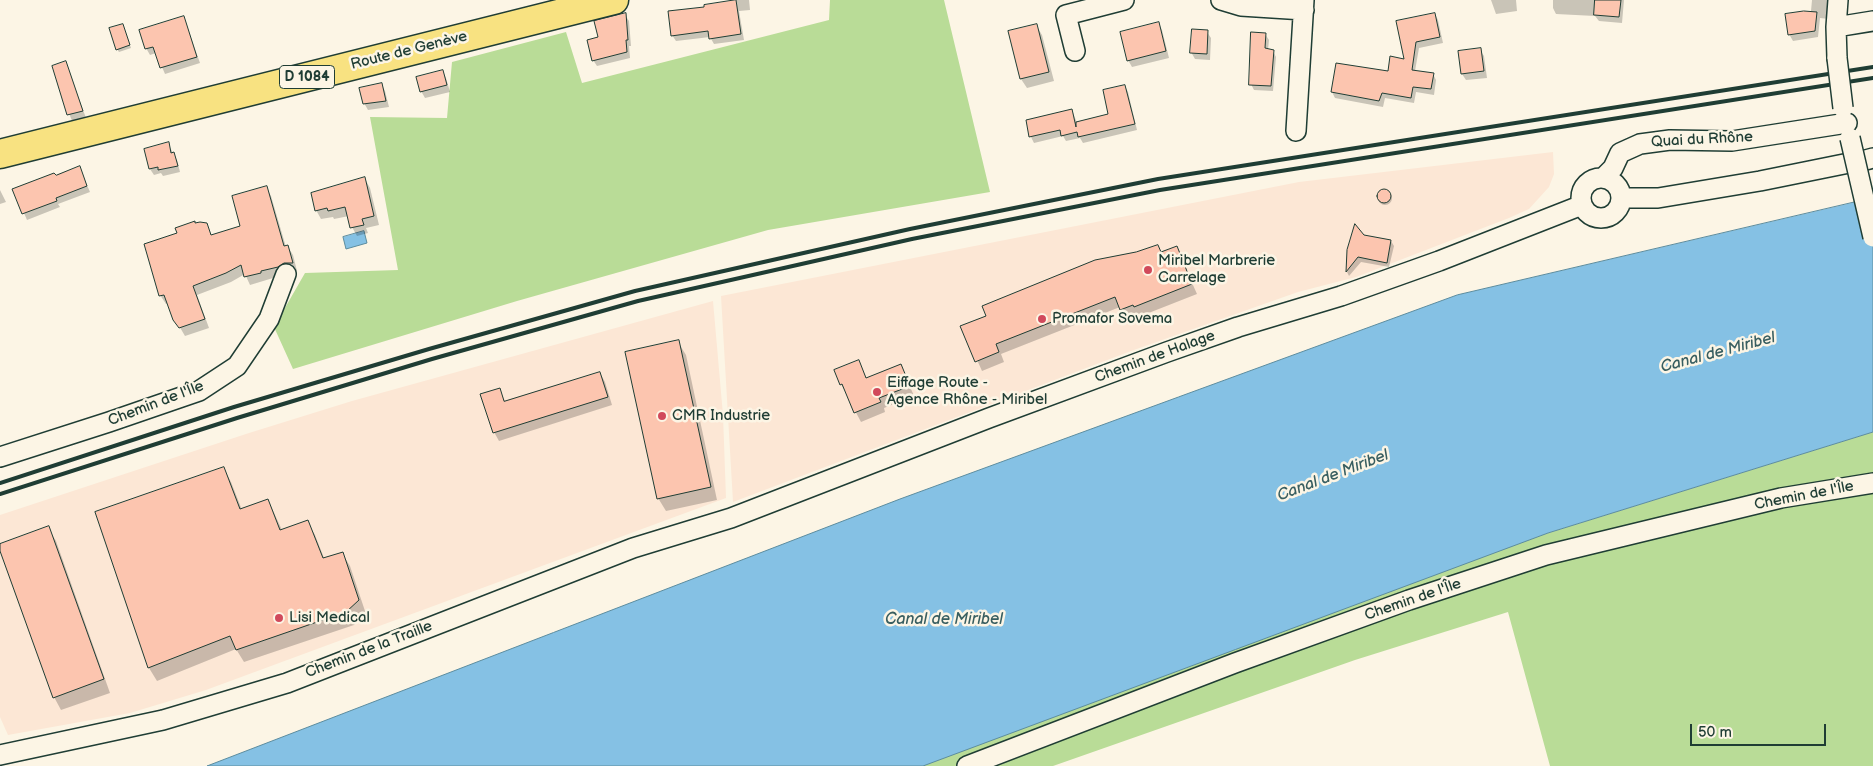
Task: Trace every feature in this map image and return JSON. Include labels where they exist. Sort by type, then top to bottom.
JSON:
[{"type":"main road","name":"Route de Genève","points":[[0,154],[614,0]]},
{"type":"street","points":[[1075,51],[1066,15],[1124,0]]},
{"type":"street","points":[[1221,0],[1240,6],[1304,5],[1296,131]]},
{"type":"street","points":[[1838,0],[1836,27],[1837,58],[1847,123],[1873,237]]},
{"type":"street","points":[[1836,27],[1873,21]]},
{"type":"street","name":"Quai du Rhône","points":[[1603,178],[1614,168],[1620,153],[1640,144],[1670,140],[1732,141],[1847,123]]},
{"type":"street","points":[[1622,198],[1658,198],[1744,184],[1861,161]]},
{"type":"street","points":[[1597,178],[1603,178],[1615,183],[1619,188],[1622,198],[1616,212],[1606,218],[1593,217],[1588,213],[1582,205],[1581,196],[1586,185],[1597,178]]},
{"type":"street","name":"Chemin de Halage","points":[[731,518],[989,418],[1167,352],[1238,327],[1341,296],[1439,261],[1582,205]]},
{"type":"street","name":"Chemin de l'Île","points":[[0,456],[109,422],[199,391],[237,366],[269,319],[286,274]]},
{"type":"street","name":"Chemin de l'Île","points":[[967,766],[1244,660],[1409,600],[1546,555],[1782,498],[1873,483]]},
{"type":"street","name":"Chemin de la Traille","points":[[0,755],[163,720],[244,697],[287,683],[633,548],[731,518]]},
{"type":"shaded area","points":[[1553,152],[1554,174],[1549,187],[1529,209],[1509,218],[1356,277],[1298,292],[1131,351],[733,502],[721,296],[1299,182]]},
{"type":"shaded area","points":[[713,301],[723,415],[726,498],[206,690],[130,713],[8,735],[0,717],[0,515],[352,401]]},
{"type":"green space","points":[[830,0],[944,0],[990,192],[768,230],[517,301],[293,369],[274,327],[305,273],[398,270],[370,117],[447,118],[452,62],[566,32],[582,83],[829,20]]},
{"type":"green space","points":[[1873,432],[1873,766],[1550,766],[1508,612],[1355,660],[1053,766],[888,766],[1548,533]]},
{"type":"water","name":"Canal de Miribel","points":[[1873,198],[1873,432],[1548,533],[923,766],[207,766],[900,499],[1457,295]]},
{"type":"water","points":[[364,231],[367,243],[346,249],[343,237]]},
{"type":"building","points":[[736,0],[741,34],[709,39],[708,31],[671,36],[668,11],[704,7],[704,5]]},
{"type":"building","points":[[1595,0],[1621,0],[1619,17],[1594,15]]},
{"type":"building","points":[[1804,11],[1817,12],[1815,31],[1788,35],[1785,14]]},
{"type":"building","points":[[626,13],[627,52],[592,61],[587,40],[598,37],[594,21]]},
{"type":"building","points":[[1435,13],[1440,37],[1416,42],[1412,70],[1434,73],[1431,89],[1413,87],[1411,98],[1382,93],[1379,101],[1331,92],[1336,63],[1388,71],[1390,56],[1404,59],[1396,21]]},
{"type":"building","points":[[184,16],[197,57],[160,68],[153,47],[145,49],[139,30]]},
{"type":"building","points":[[1159,22],[1166,51],[1127,61],[1120,32]]},
{"type":"building","points":[[123,24],[130,45],[116,50],[109,28]]},
{"type":"building","points":[[1037,24],[1049,72],[1020,79],[1008,31]]},
{"type":"building","points":[[1192,29],[1208,30],[1207,54],[1190,53]]},
{"type":"building","points":[[1251,32],[1266,33],[1265,48],[1274,50],[1271,86],[1249,85]]},
{"type":"building","points":[[1481,48],[1484,71],[1461,74],[1458,51]]},
{"type":"building","points":[[66,61],[83,111],[67,115],[52,66]]},
{"type":"building","points":[[443,70],[447,85],[420,92],[416,77]]},
{"type":"building","points":[[382,83],[386,101],[363,104],[359,88]]},
{"type":"building","points":[[1125,85],[1135,124],[1078,137],[1077,132],[1061,136],[1060,130],[1029,137],[1026,120],[1072,109],[1076,127],[1076,122],[1108,114],[1103,90]]},
{"type":"building","points":[[169,142],[171,153],[174,152],[178,166],[158,170],[158,167],[149,169],[144,149]]},
{"type":"building","points":[[80,166],[87,186],[56,198],[57,201],[22,214],[12,189],[54,173],[56,175]]},
{"type":"building","points":[[365,177],[374,216],[362,219],[364,225],[350,228],[345,207],[328,211],[327,208],[315,211],[311,193]]},
{"type":"building","points":[[267,186],[284,246],[288,245],[293,263],[284,263],[278,267],[261,271],[261,273],[244,277],[241,265],[193,286],[205,319],[179,328],[173,320],[164,295],[159,296],[144,244],[177,233],[175,228],[195,221],[195,223],[207,223],[211,235],[240,226],[232,196]]},
{"type":"building","points":[[1381,189],[1387,189],[1391,196],[1387,203],[1381,203],[1377,199],[1377,193]]},
{"type":"building","points":[[1355,224],[1364,235],[1391,240],[1387,263],[1358,257],[1346,272],[1347,250]]},
{"type":"building","points":[[1158,245],[1161,252],[1177,246],[1192,284],[1134,307],[1133,305],[1120,310],[1115,297],[996,344],[999,352],[975,362],[960,326],[986,316],[982,306],[1095,260],[1136,252]]},
{"type":"building","points":[[679,340],[711,487],[657,499],[625,352]]},
{"type":"building","points":[[859,360],[866,378],[901,364],[910,386],[879,398],[881,402],[854,413],[834,370]]},
{"type":"building","points":[[600,372],[608,397],[493,433],[480,394],[500,388],[504,401]]},
{"type":"building","points":[[224,467],[240,509],[268,499],[280,530],[308,520],[323,558],[343,552],[359,600],[346,612],[236,650],[230,636],[148,668],[95,512]]},
{"type":"building","points":[[49,526],[104,679],[53,698],[0,551],[0,544]]},
{"type":"railway","points":[[0,483],[234,407],[429,349],[635,291],[910,229],[1158,179],[1873,67]]},
{"type":"railway","points":[[0,494],[237,418],[432,359],[638,301],[912,239],[1160,190],[1873,78]]},
{"type":"place","name":"Miribel Marbrerie Carrelage","points":[[1148,270]]},
{"type":"place","name":"Promafor Sovema","points":[[1042,319]]},
{"type":"place","name":"Eiffage Route - Agence Rhône - Miribel","points":[[877,392]]},
{"type":"place","name":"CMR Industrie","points":[[662,416]]},
{"type":"place","name":"Lisi Medical","points":[[279,618]]}]
